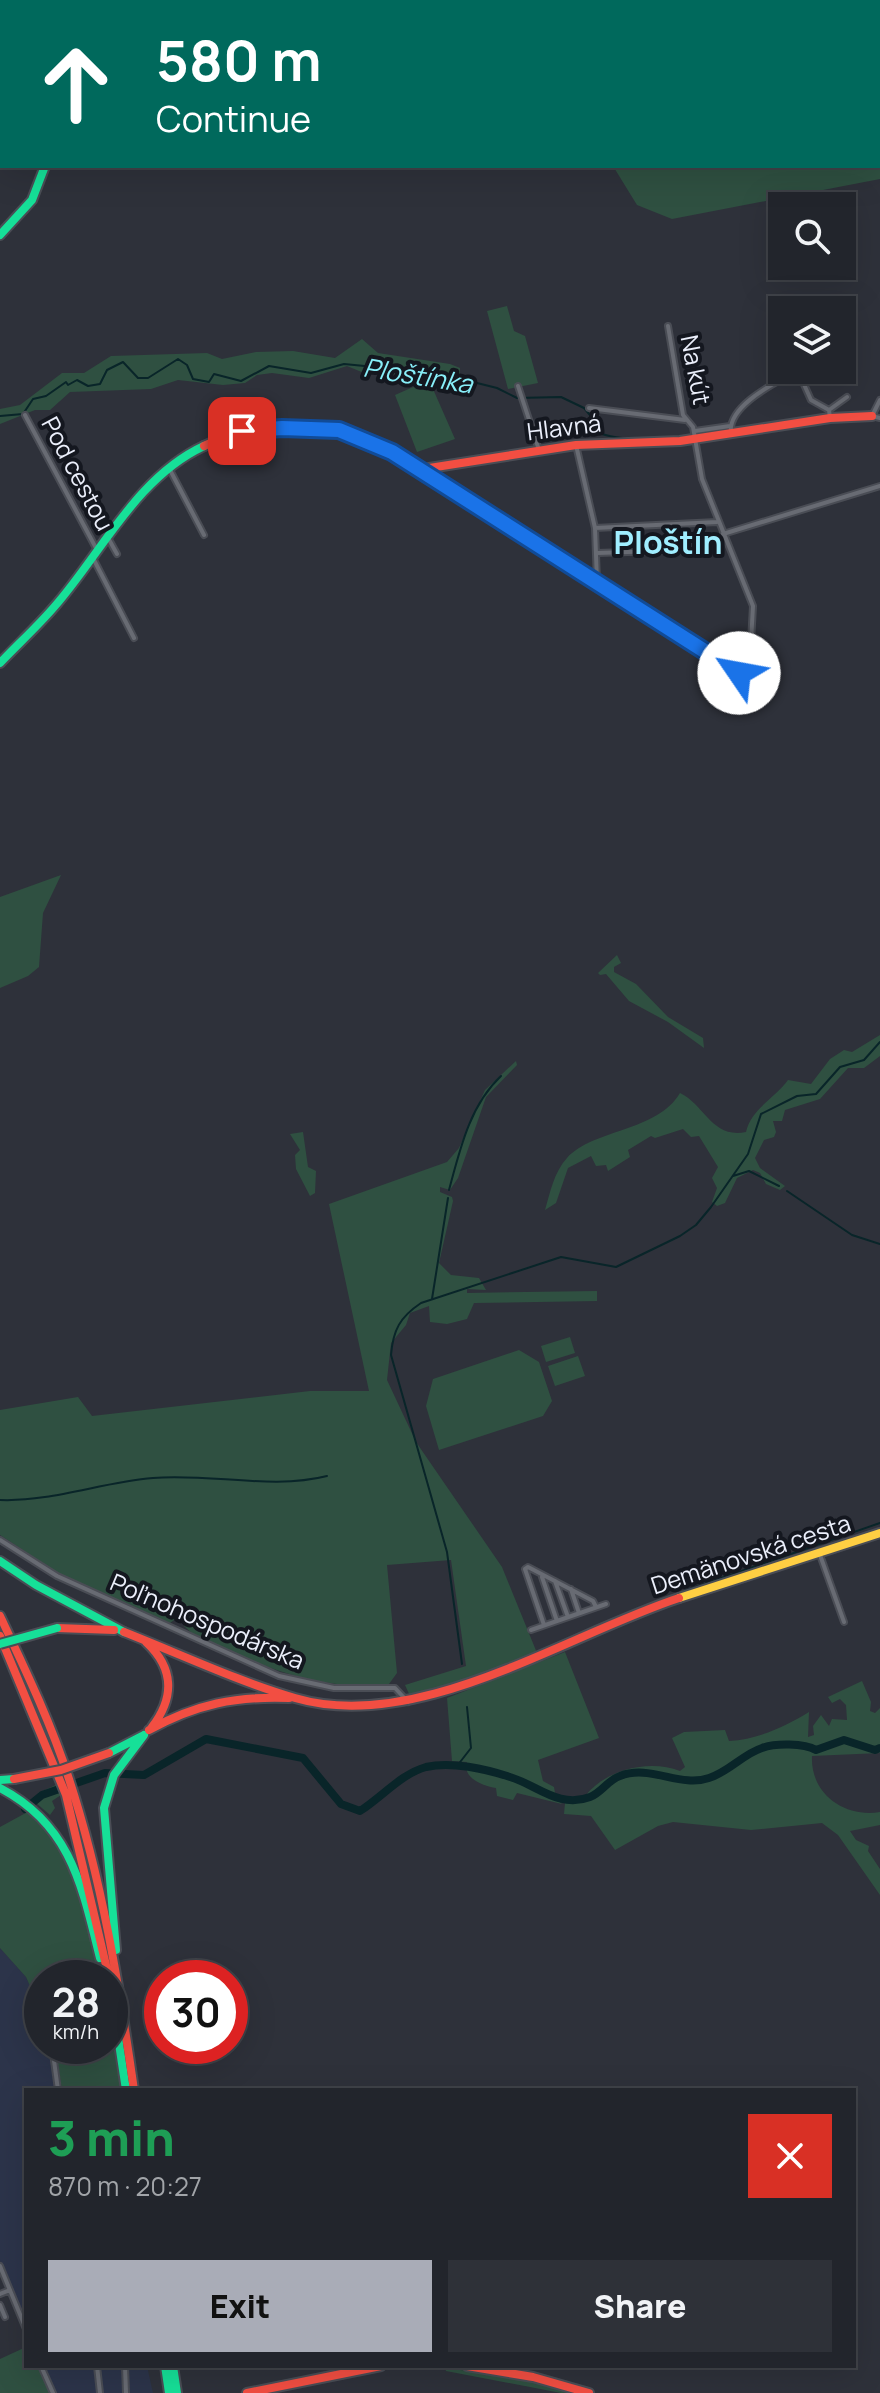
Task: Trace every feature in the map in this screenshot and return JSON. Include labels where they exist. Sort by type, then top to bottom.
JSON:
[{"type":"main road","points":[[0,235],[35,196],[44,168]]},
{"type":"main road","name":"Hlavná","points":[[423,469],[539,450],[697,435],[829,414],[873,417]]},
{"type":"main road","points":[[0,663],[56,605],[107,536],[169,468],[187,454],[220,437],[282,428],[344,431],[423,469]]},
{"type":"main road","name":"Demänovská cesta","points":[[297,1699],[353,1706],[408,1702],[458,1687],[635,1614],[880,1533]]},
{"type":"main road","points":[[0,1561],[36,1585],[124,1632],[297,1699]]},
{"type":"main road","points":[[0,1616],[32,1684],[70,1794],[106,1960]]},
{"type":"main road","points":[[0,1644],[57,1628],[107,1628],[124,1632]]},
{"type":"main road","points":[[0,1636],[64,1778]]},
{"type":"main road","points":[[109,1960],[106,1798],[114,1775],[167,1705],[170,1682],[163,1659],[142,1639]]},
{"type":"main road","points":[[0,1780],[61,1770],[109,1753],[189,1708],[223,1697],[297,1699]]},
{"type":"main road","points":[[0,1788],[13,1793],[46,1818],[61,1838],[81,1886],[104,1960]]},
{"type":"main road","points":[[128,2062],[134,2088]]},
{"type":"main road","points":[[122,2064],[126,2088]]},
{"type":"main road","points":[[165,2368],[169,2393]]},
{"type":"main road","points":[[173,2368],[177,2393]]},
{"type":"main road","points":[[247,2393],[371,2368]]},
{"type":"main road","points":[[479,2368],[533,2377],[589,2393]]},
{"type":"street","name":"Na kút","points":[[668,326],[682,412],[687,420]]},
{"type":"street","points":[[730,430],[752,397],[774,384]]},
{"type":"street","points":[[804,384],[811,400],[829,414],[847,397]]},
{"type":"street","points":[[518,386],[539,450]]},
{"type":"street","points":[[873,417],[880,400]]},
{"type":"street","points":[[423,469],[739,673],[751,642],[753,606],[702,479],[697,435],[687,420],[589,408]]},
{"type":"street","name":"Pod cestou","points":[[25,415],[134,638]]},
{"type":"street","points":[[576,445],[595,528],[597,581]]},
{"type":"street","points":[[169,468],[204,535]]},
{"type":"street","points":[[723,534],[880,486]]},
{"type":"street","points":[[595,528],[717,522]]},
{"type":"street","points":[[107,536],[117,554]]},
{"type":"street","points":[[597,553],[691,550]]},
{"type":"street","name":"Poľnohospodárska","points":[[0,1540],[57,1576],[272,1673],[322,1687],[392,1688],[400,1690],[408,1702]]},
{"type":"street","points":[[820,1555],[844,1622]]},
{"type":"street","points":[[544,1625],[525,1569],[528,1567],[593,1601],[596,1607]]},
{"type":"street","points":[[529,1581],[543,1576]]},
{"type":"street","points":[[543,1576],[557,1621]]},
{"type":"street","points":[[555,1581],[568,1617]]},
{"type":"street","points":[[571,1589],[579,1613]]},
{"type":"street","points":[[531,1630],[606,1604]]},
{"type":"street","points":[[54,2064],[58,2088]]},
{"type":"street","points":[[0,2266],[24,2324]]},
{"type":"street","points":[[0,2284],[6,2281]]},
{"type":"street","points":[[0,2294],[10,2290]]},
{"type":"street","points":[[0,2305],[5,2317]]},
{"type":"street","points":[[42,2368],[53,2393]]},
{"type":"street","points":[[97,2368],[100,2393]]},
{"type":"street","points":[[125,2368],[126,2393]]},
{"type":"shaded area","points":[[0,1948],[24,1975],[24,2064],[58,2064],[62,2088],[24,2088],[24,2318],[0,2261]]},
{"type":"shaded area","points":[[45,2368],[147,2368],[153,2393],[54,2393]]},
{"type":"green space","points":[[614,168],[880,168],[880,179],[812,192],[768,192],[768,201],[672,219],[637,205]]},
{"type":"green space","points":[[507,306],[514,331],[525,336],[538,383],[508,389],[487,311]]},
{"type":"green space","points":[[362,339],[378,353],[450,364],[460,368],[460,377],[433,373],[426,376],[364,373],[347,366],[309,378],[272,373],[257,375],[245,383],[223,385],[178,380],[151,389],[70,392],[50,410],[35,410],[0,424],[0,409],[20,405],[62,373],[84,373],[111,356],[207,353],[222,359],[256,352],[293,351],[335,358]]},
{"type":"green space","points":[[429,380],[455,439],[417,452],[395,395]]},
{"type":"green space","points":[[61,875],[43,913],[39,967],[28,976],[0,988],[0,897]]},
{"type":"green space","points":[[617,955],[621,963],[614,967],[614,972],[636,984],[668,1017],[703,1038],[704,1048],[668,1022],[629,1001],[606,974],[598,973]]},
{"type":"green space","points":[[880,1035],[880,1056],[864,1068],[848,1068],[820,1099],[785,1110],[782,1121],[773,1121],[774,1137],[764,1140],[755,1158],[760,1168],[785,1186],[780,1190],[766,1184],[760,1173],[753,1170],[737,1178],[725,1203],[717,1206],[712,1202],[717,1188],[712,1178],[718,1167],[699,1136],[691,1137],[683,1129],[655,1138],[651,1136],[628,1150],[630,1157],[608,1171],[606,1165],[596,1166],[591,1156],[568,1168],[556,1203],[545,1210],[556,1176],[567,1158],[578,1148],[656,1116],[670,1106],[680,1093],[725,1131],[746,1132],[758,1110],[788,1080],[811,1084],[830,1059],[844,1050],[852,1052]]},
{"type":"green space","points":[[516,1061],[517,1065],[486,1097],[458,1178],[450,1190],[440,1187],[440,1192],[452,1197],[453,1201],[439,1263],[451,1275],[479,1278],[486,1290],[467,1289],[467,1293],[597,1291],[597,1301],[474,1303],[467,1319],[447,1324],[430,1322],[429,1306],[410,1313],[406,1325],[391,1343],[387,1380],[416,1442],[502,1567],[537,1653],[440,1690],[410,1696],[405,1685],[466,1666],[451,1560],[387,1565],[397,1673],[389,1684],[337,1684],[312,1680],[265,1666],[195,1636],[184,1626],[185,1620],[178,1617],[170,1623],[61,1575],[0,1535],[0,1410],[78,1397],[92,1416],[310,1391],[369,1391],[329,1204],[447,1162],[459,1148],[485,1090]]},
{"type":"green space","points":[[303,1132],[308,1167],[316,1171],[315,1193],[310,1196],[296,1169],[295,1155],[300,1150],[290,1134]]},
{"type":"green space","points":[[570,1337],[575,1353],[546,1362],[541,1346]]},
{"type":"green space","points":[[519,1350],[539,1362],[552,1401],[543,1416],[439,1450],[426,1406],[433,1379]]},
{"type":"green space","points":[[578,1356],[585,1376],[555,1386],[548,1366]]},
{"type":"green space","points":[[565,1652],[599,1738],[538,1760],[543,1781],[554,1787],[556,1799],[562,1804],[517,1793],[513,1800],[497,1796],[496,1788],[471,1777],[466,1768],[467,1762],[452,1761],[447,1698]]},
{"type":"green space","points":[[862,1681],[871,1702],[870,1711],[875,1713],[880,1708],[880,1753],[812,1756],[813,1770],[823,1792],[843,1807],[867,1813],[880,1812],[880,1825],[850,1831],[856,1840],[869,1846],[868,1851],[880,1869],[880,1895],[838,1835],[822,1823],[751,1830],[673,1822],[658,1826],[615,1850],[591,1816],[564,1814],[565,1803],[590,1799],[586,1795],[595,1786],[617,1773],[643,1766],[680,1771],[685,1767],[672,1738],[684,1732],[725,1730],[729,1741],[740,1740],[771,1731],[809,1712],[808,1737],[814,1735],[813,1726],[821,1715],[829,1726],[832,1719],[847,1720],[846,1705],[840,1699],[832,1703],[828,1697]]},
{"type":"green space","points":[[58,1784],[61,1795],[52,1801],[55,1808],[50,1815],[35,1802],[40,1797],[38,1793]]},
{"type":"green space","points":[[33,1809],[66,1852],[86,1911],[97,1960],[24,1960],[24,1975],[0,1948],[0,1827]]},
{"type":"green space","points":[[58,2064],[117,2064],[122,2088],[62,2088]]},
{"type":"green space","points":[[24,2348],[24,2368],[40,2368],[51,2393],[0,2393],[0,2359]]},
{"type":"green space","points":[[445,2368],[529,2379],[579,2393],[561,2393],[446,2371]]},
{"type":"waterway","name":"Ploštínka","points":[[0,416],[23,414],[33,399],[46,396],[66,382],[68,385],[77,380],[88,386],[100,384],[107,370],[123,362],[138,378],[148,378],[178,359],[187,365],[193,379],[209,382],[214,374],[241,381],[269,366],[311,373],[344,364],[461,379],[497,388],[517,398],[561,397],[584,408],[595,421],[597,432],[618,438],[710,434],[828,414],[871,413]]},
{"type":"waterway","name":"Ploštínka","points":[[876,414],[880,415]]},
{"type":"waterway","points":[[462,1664],[447,1552],[391,1355],[396,1331],[403,1319],[421,1303],[561,1257],[616,1267],[680,1236],[696,1225],[711,1207],[748,1154],[761,1114],[797,1096],[816,1094],[840,1067],[864,1060],[880,1042]]},
{"type":"waterway","points":[[449,1190],[474,1114],[481,1100],[501,1076]]},
{"type":"waterway","points":[[733,1176],[749,1171],[779,1186]]},
{"type":"waterway","points":[[787,1191],[852,1235],[880,1244]]},
{"type":"waterway","points":[[432,1299],[448,1198]]},
{"type":"waterway","points":[[0,1500],[39,1498],[153,1478],[285,1482],[327,1476]]},
{"type":"waterway","points":[[684,1591],[880,1523]]},
{"type":"waterway","points":[[457,1766],[471,1748],[467,1707]]},
{"type":"waterway","points":[[25,1809],[42,1795],[105,1773],[144,1775],[206,1739],[303,1758],[341,1804],[360,1811],[408,1775],[436,1765],[490,1771],[558,1798],[579,1800],[594,1795],[616,1778],[631,1773],[687,1780],[709,1778],[768,1746],[797,1745],[816,1750],[844,1740],[875,1750],[880,1748]]},
{"type":"traffic: fast","points":[[0,235],[32,200],[44,168]]},
{"type":"traffic: fast","points":[[0,663],[55,606],[140,496],[159,476],[204,446]]},
{"type":"traffic: fast","points":[[0,1561],[36,1585],[124,1632]]},
{"type":"traffic: fast","points":[[0,1644],[57,1628]]},
{"type":"traffic: fast","points":[[116,1950],[104,1808],[114,1775],[144,1735]]},
{"type":"traffic: fast","points":[[109,1753],[142,1736]]},
{"type":"traffic: fast","points":[[0,1780],[14,1779]]},
{"type":"traffic: fast","points":[[0,1788],[24,1803],[58,1839],[79,1882],[100,1958]]},
{"type":"traffic: fast","points":[[122,2064],[126,2088]]},
{"type":"traffic: fast","points":[[165,2368],[169,2393]]},
{"type":"traffic: fast","points":[[173,2368],[177,2393]]},
{"type":"traffic: slow","points":[[679,1598],[880,1533]]},
{"type":"traffic: jam","points":[[204,446],[228,435],[267,429],[339,430],[423,469],[576,445],[680,441],[830,418],[872,416]]},
{"type":"traffic: jam","points":[[124,1632],[273,1691],[342,1706],[390,1703],[440,1692],[490,1676],[679,1598]]},
{"type":"traffic: jam","points":[[0,1616],[54,1737],[81,1817],[108,1933],[134,2088]]},
{"type":"traffic: jam","points":[[57,1628],[114,1630]]},
{"type":"traffic: jam","points":[[0,1636],[66,1795],[105,1960]]},
{"type":"traffic: jam","points":[[146,1642],[162,1662],[168,1683],[165,1705],[152,1727]]},
{"type":"traffic: jam","points":[[149,1730],[183,1714],[234,1700],[289,1698]]},
{"type":"traffic: jam","points":[[14,1779],[61,1770],[109,1753]]},
{"type":"traffic: jam","points":[[247,2393],[371,2368]]},
{"type":"traffic: jam","points":[[479,2368],[533,2377],[589,2393]]},
{"type":"district","name":"Ploštín","points":[[668,543]]},
{"type":"route","points":[[242,431],[282,428],[339,430],[392,452],[436,477],[739,673]]}]
